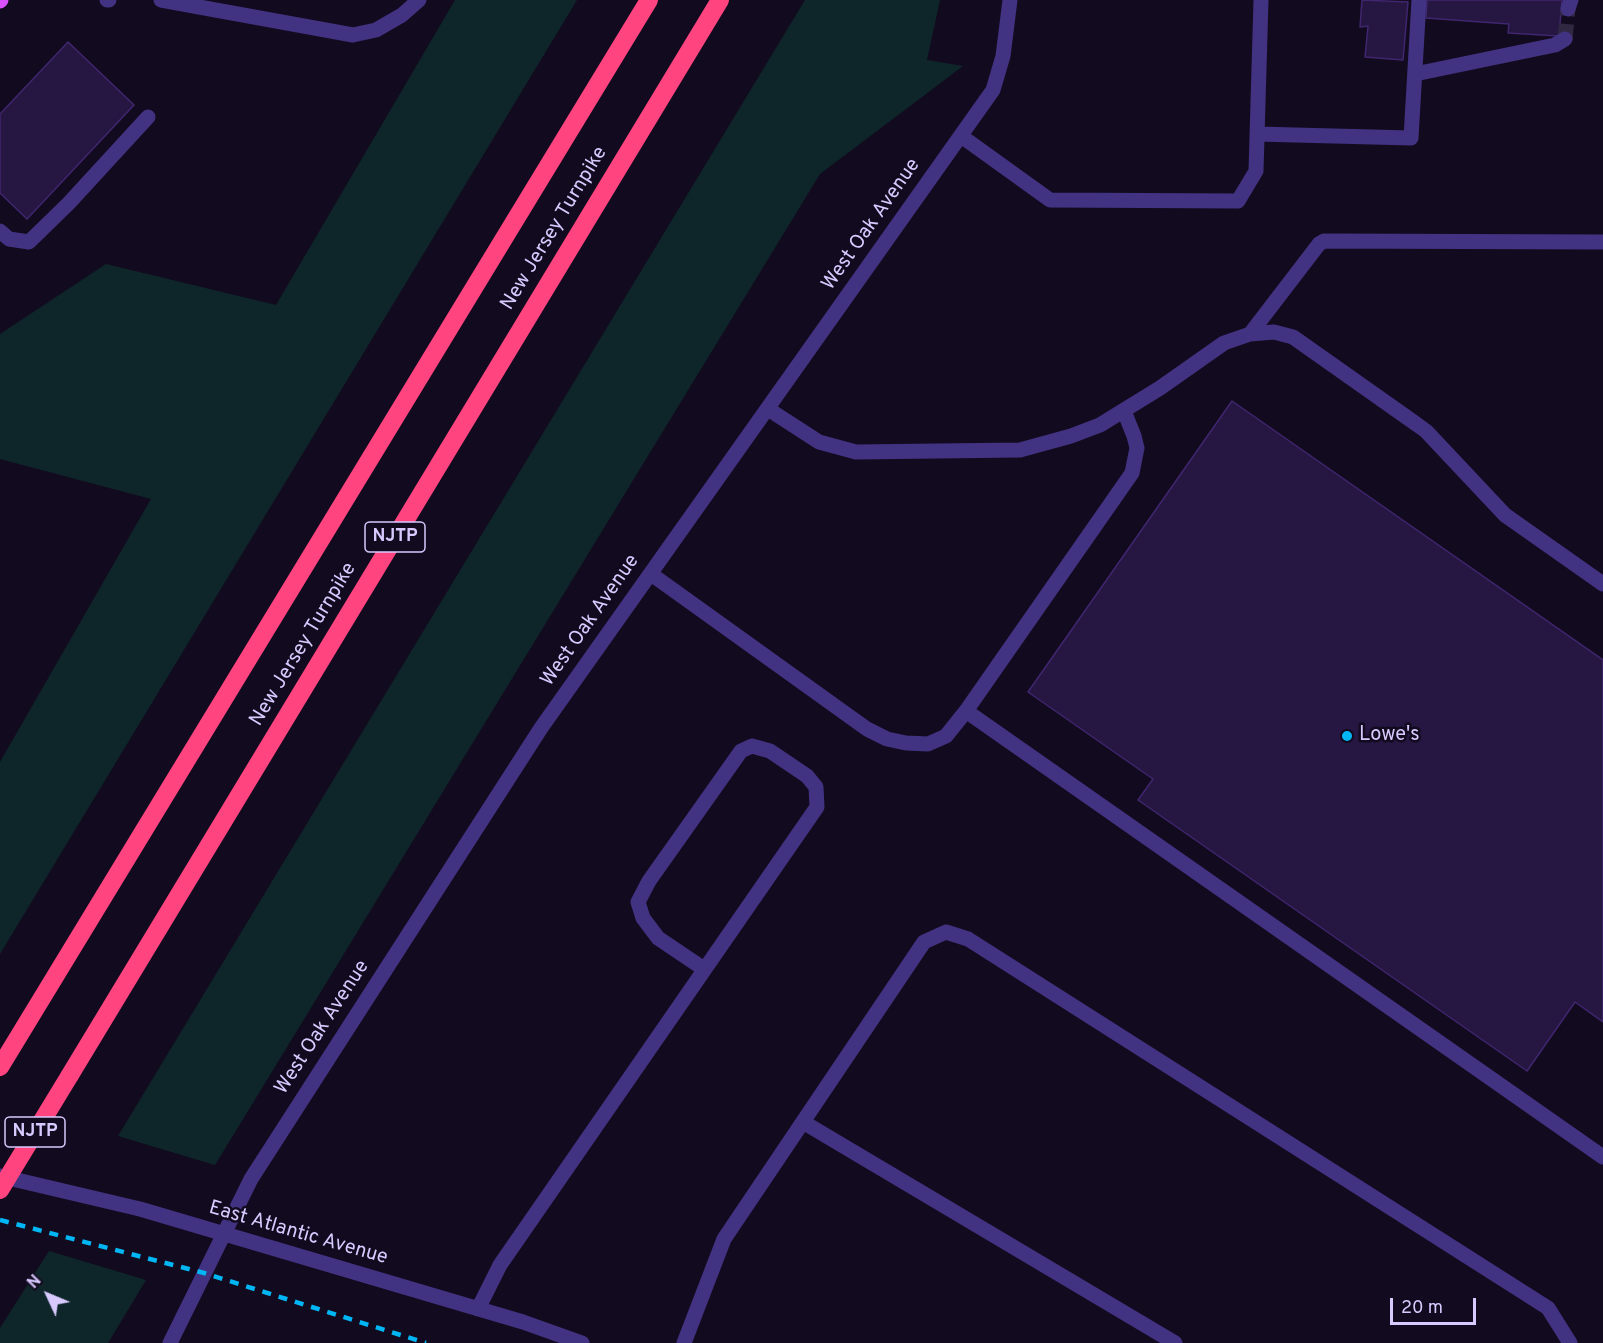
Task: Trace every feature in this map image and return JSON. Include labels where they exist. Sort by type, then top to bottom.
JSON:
[{"type":"highway","name":"New Jersey Turnpike","points":[[0,1067],[649,0]]},
{"type":"highway","name":"New Jersey Turnpike","points":[[0,1190],[720,0]]},
{"type":"street","points":[[162,0],[353,35],[376,30],[402,15],[419,0]]},
{"type":"street","name":"West Oak Avenue","points":[[170,1343],[251,1179],[535,738],[993,90],[1003,56],[1010,0]]},
{"type":"street","points":[[961,136],[1050,200],[1238,201],[1256,171],[1261,0]]},
{"type":"street","points":[[1257,134],[1411,138],[1419,0]]},
{"type":"street","points":[[1415,74],[1555,45],[1565,39]]},
{"type":"street","points":[[0,231],[9,239],[29,242],[69,203],[148,117]]},
{"type":"street","points":[[1250,334],[1319,244],[1324,241],[1603,242]]},
{"type":"street","points":[[768,409],[819,442],[856,452],[1020,450],[1100,425],[1224,343],[1250,334],[1274,332],[1293,337],[1426,431],[1505,515],[1603,584]]},
{"type":"street","points":[[651,574],[867,729],[887,739],[928,744],[946,736],[966,711],[1132,473],[1137,448],[1124,411]]},
{"type":"street","points":[[966,711],[1603,1157]]},
{"type":"street","points":[[478,1309],[500,1265],[818,807],[816,787],[807,776],[770,751],[752,746],[741,751],[649,881],[638,902],[643,918],[658,938],[704,969]]},
{"type":"street","points":[[684,1343],[724,1239],[924,942],[946,932],[968,939],[1548,1308],[1570,1343]]},
{"type":"street","points":[[802,1122],[1175,1343]]},
{"type":"street","name":"East Atlantic Avenue","points":[[0,1176],[140,1209],[478,1309],[582,1343]]},
{"type":"green space","points":[[455,0],[577,0],[0,954],[0,762],[151,499],[0,459],[0,334],[106,264],[276,305]]},
{"type":"green space","points":[[805,0],[940,0],[927,60],[963,66],[820,174],[215,1165],[118,1136]]},
{"type":"green space","points":[[49,1251],[146,1280],[108,1343],[0,1343],[0,1328]]},
{"type":"building","points":[[1362,0],[1408,2],[1403,60],[1365,57],[1368,26],[1360,27]]},
{"type":"building","points":[[1427,0],[1562,0],[1559,36],[1508,33],[1509,24],[1426,18]]},
{"type":"building","points":[[68,42],[134,105],[27,219],[0,193],[0,114]]},
{"type":"building","name":"Lowe's","points":[[1232,401],[1603,660],[1603,1022],[1575,1002],[1527,1071],[1138,800],[1153,779],[1028,692]]},
{"type":"tunnel","points":[[1565,39],[1568,9]]},
{"type":"railway","points":[[0,1220],[204,1273],[426,1343]]},
{"type":"place","name":"Lowe's","points":[[1347,736]]}]
